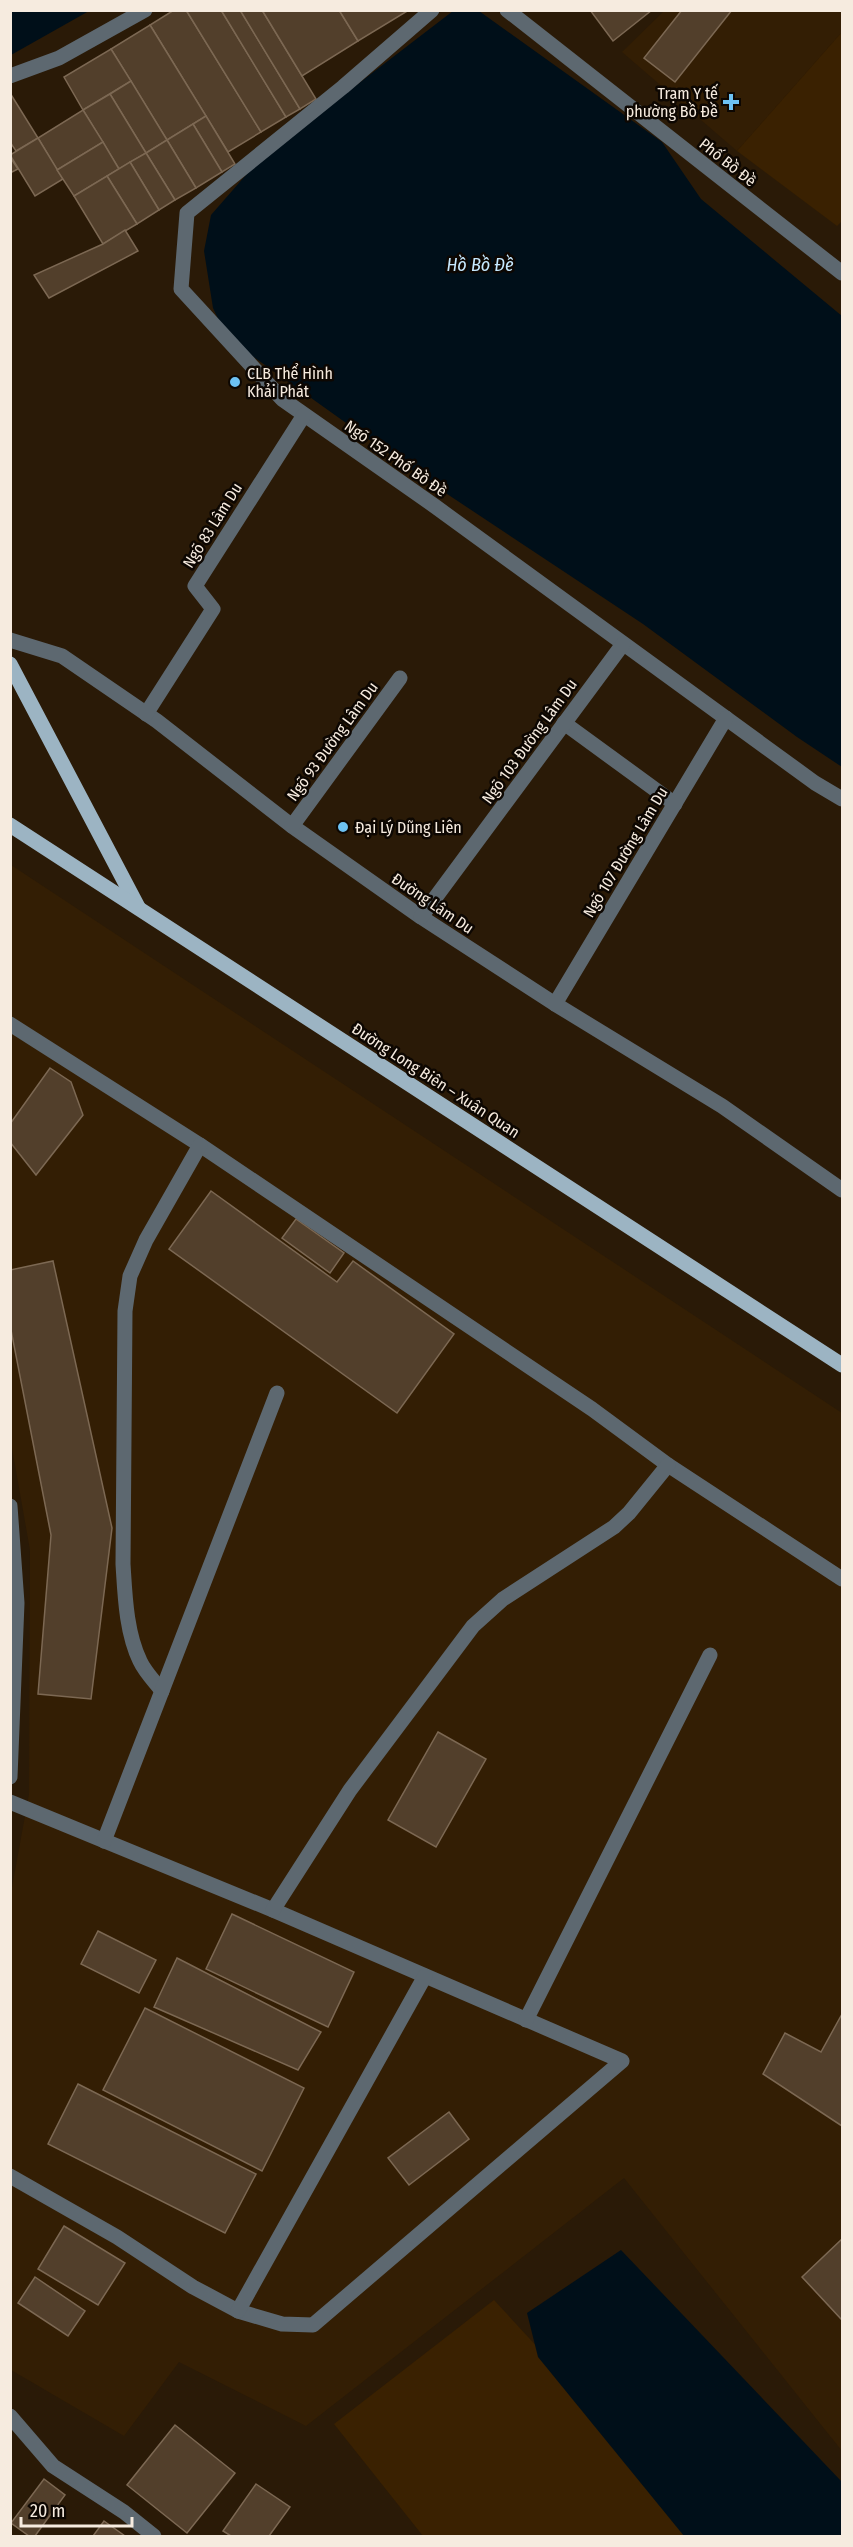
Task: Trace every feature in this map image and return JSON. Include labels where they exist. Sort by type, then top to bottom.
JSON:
[{"type":"main road","points":[[10,664],[140,910]]},
{"type":"main road","name":"Đường Long Biên – Xuân Quan","points":[[10,825],[843,1365]]},
{"type":"street","points":[[10,76],[59,58],[145,10]]},
{"type":"street","name":"Ngõ 152 Phố Bồ Đề","points":[[432,10],[343,87],[187,213],[182,289],[282,399],[815,783],[843,799]]},
{"type":"street","name":"Phố Bồ Đề","points":[[507,10],[843,273]]},
{"type":"street","name":"Ngõ 83 Lâm Du","points":[[146,714],[213,609],[195,586],[304,415]]},
{"type":"street","name":"Đường Lâm Du","points":[[10,640],[62,656],[146,714],[292,826],[421,917],[555,1004],[722,1106],[843,1190]]},
{"type":"street","name":"Ngõ 103 Đường Lâm Du","points":[[421,917],[623,644]]},
{"type":"street","name":"Ngõ 93 Đường Lâm Du","points":[[292,826],[400,678]]},
{"type":"street","name":"Ngõ 107 Đường Lâm Du","points":[[555,1004],[726,718]]},
{"type":"street","points":[[564,723],[675,804]]},
{"type":"street","points":[[10,1024],[200,1145],[592,1409],[668,1465],[843,1579]]},
{"type":"street","points":[[162,1691],[141,1662],[135,1648],[126,1601],[123,1564],[125,1311],[130,1276],[146,1240],[200,1145]]},
{"type":"street","points":[[104,1841],[278,1392]]},
{"type":"street","points":[[273,1910],[350,1790],[473,1626],[503,1599],[614,1527],[629,1513],[668,1465]]},
{"type":"street","points":[[10,1506],[17,1602],[10,1777]]},
{"type":"street","points":[[526,2020],[710,1655]]},
{"type":"street","points":[[10,1802],[273,1910],[622,2061],[312,2325],[282,2324],[238,2311],[193,2287],[117,2237],[10,2176]]},
{"type":"street","points":[[238,2311],[425,1976]]},
{"type":"street","points":[[10,2416],[53,2466],[124,2512],[154,2536]]},
{"type":"shaded area","name":"Trạm Y tế phường Bồ Đề","points":[[664,11],[842,11],[842,32],[737,151],[622,52]]},
{"type":"shaded area","points":[[842,32],[842,221],[837,226],[737,151]]},
{"type":"shaded area","points":[[11,865],[842,1413],[842,2451],[624,2178],[306,2426],[179,2362],[124,2436],[11,2370],[10,1898],[29,1794],[30,1550],[10,1437]]},
{"type":"shaded area","points":[[494,2300],[712,2536],[423,2536],[334,2424]]},
{"type":"water","points":[[11,10],[89,10],[89,11],[11,55]]},
{"type":"water","name":"Hồ Bồ Đề","points":[[453,11],[479,11],[662,142],[701,199],[842,316],[842,767],[797,737],[643,624],[426,480],[227,338],[213,308],[204,251],[211,215],[260,159]]},
{"type":"water","points":[[621,2250],[842,2482],[842,2536],[684,2536],[538,2357],[527,2313]]},
{"type":"building","points":[[174,10],[186,10],[261,132],[228,152],[150,25]]},
{"type":"building","points":[[186,10],[221,10],[286,117],[261,132]]},
{"type":"building","points":[[221,10],[240,10],[300,109],[286,117]]},
{"type":"building","points":[[240,10],[262,10],[316,99],[300,109]]},
{"type":"building","points":[[262,10],[339,10],[358,41],[302,76]]},
{"type":"building","points":[[339,10],[409,10],[358,41]]},
{"type":"building","points":[[590,10],[652,10],[613,41]]},
{"type":"building","points":[[682,10],[732,10],[675,82],[644,58]]},
{"type":"building","points":[[150,25],[206,116],[167,140],[111,49]]},
{"type":"building","points":[[111,49],[131,81],[83,110],[64,77]]},
{"type":"building","points":[[131,81],[167,140],[146,153],[110,94]]},
{"type":"building","points":[[10,93],[38,138],[16,151],[10,142]]},
{"type":"building","points":[[110,94],[146,153],[119,169],[83,110]]},
{"type":"building","points":[[83,110],[103,142],[57,170],[38,138]]},
{"type":"building","points":[[206,116],[235,164],[222,172],[193,124]]},
{"type":"building","points":[[193,124],[222,172],[196,188],[167,140]]},
{"type":"building","points":[[38,138],[63,179],[35,196],[10,155]]},
{"type":"building","points":[[167,140],[196,188],[175,200],[146,153]]},
{"type":"building","points":[[103,142],[119,169],[74,196],[57,170]]},
{"type":"building","points":[[146,153],[175,200],[159,210],[130,162]]},
{"type":"building","points":[[10,157],[18,169],[10,173]]},
{"type":"building","points":[[130,162],[159,210],[137,224],[107,176]]},
{"type":"building","points":[[107,176],[137,224],[103,244],[74,196]]},
{"type":"building","points":[[125,230],[138,251],[49,298],[34,275],[103,244]]},
{"type":"building","points":[[50,1068],[71,1082],[83,1115],[36,1175],[10,1142],[10,1124]]},
{"type":"building","points":[[211,1191],[337,1282],[353,1261],[454,1334],[397,1413],[169,1249]]},
{"type":"building","points":[[296,1219],[344,1253],[330,1273],[282,1238]]},
{"type":"building","points":[[53,1261],[112,1528],[91,1699],[38,1694],[51,1535],[10,1325],[10,1270]]},
{"type":"building","points":[[438,1732],[486,1759],[436,1847],[388,1820]]},
{"type":"building","points":[[232,1914],[354,1972],[328,2027],[206,1969]]},
{"type":"building","points":[[98,1931],[156,1960],[139,1993],[81,1964]]},
{"type":"building","points":[[177,1958],[321,2032],[298,2070],[154,2007]]},
{"type":"building","points":[[145,2008],[304,2088],[262,2171],[103,2090]]},
{"type":"building","points":[[842,2014],[842,2126],[763,2074],[785,2033],[821,2052]]},
{"type":"building","points":[[78,2084],[256,2174],[225,2233],[48,2144]]},
{"type":"building","points":[[449,2112],[469,2139],[409,2185],[388,2158]]},
{"type":"building","points":[[64,2226],[125,2263],[98,2305],[38,2269]]},
{"type":"building","points":[[842,2239],[842,2320],[802,2277]]},
{"type":"building","points":[[35,2277],[85,2311],[68,2336],[18,2303]]},
{"type":"building","points":[[175,2425],[235,2473],[187,2533],[127,2485]]},
{"type":"building","points":[[44,2479],[65,2495],[35,2536],[29,2536],[11,2523]]},
{"type":"building","points":[[256,2484],[290,2507],[269,2536],[231,2536],[223,2531]]},
{"type":"building","points":[[104,2521],[125,2536],[93,2536]]},
{"type":"place","name":"Trạm Y tế phường Bồ Đề","points":[[731,102]]},
{"type":"place","name":"CLB Thể Hình Khải Phát","points":[[235,382]]},
{"type":"place","name":"Đại Lý Dũng Liên","points":[[343,827]]}]
